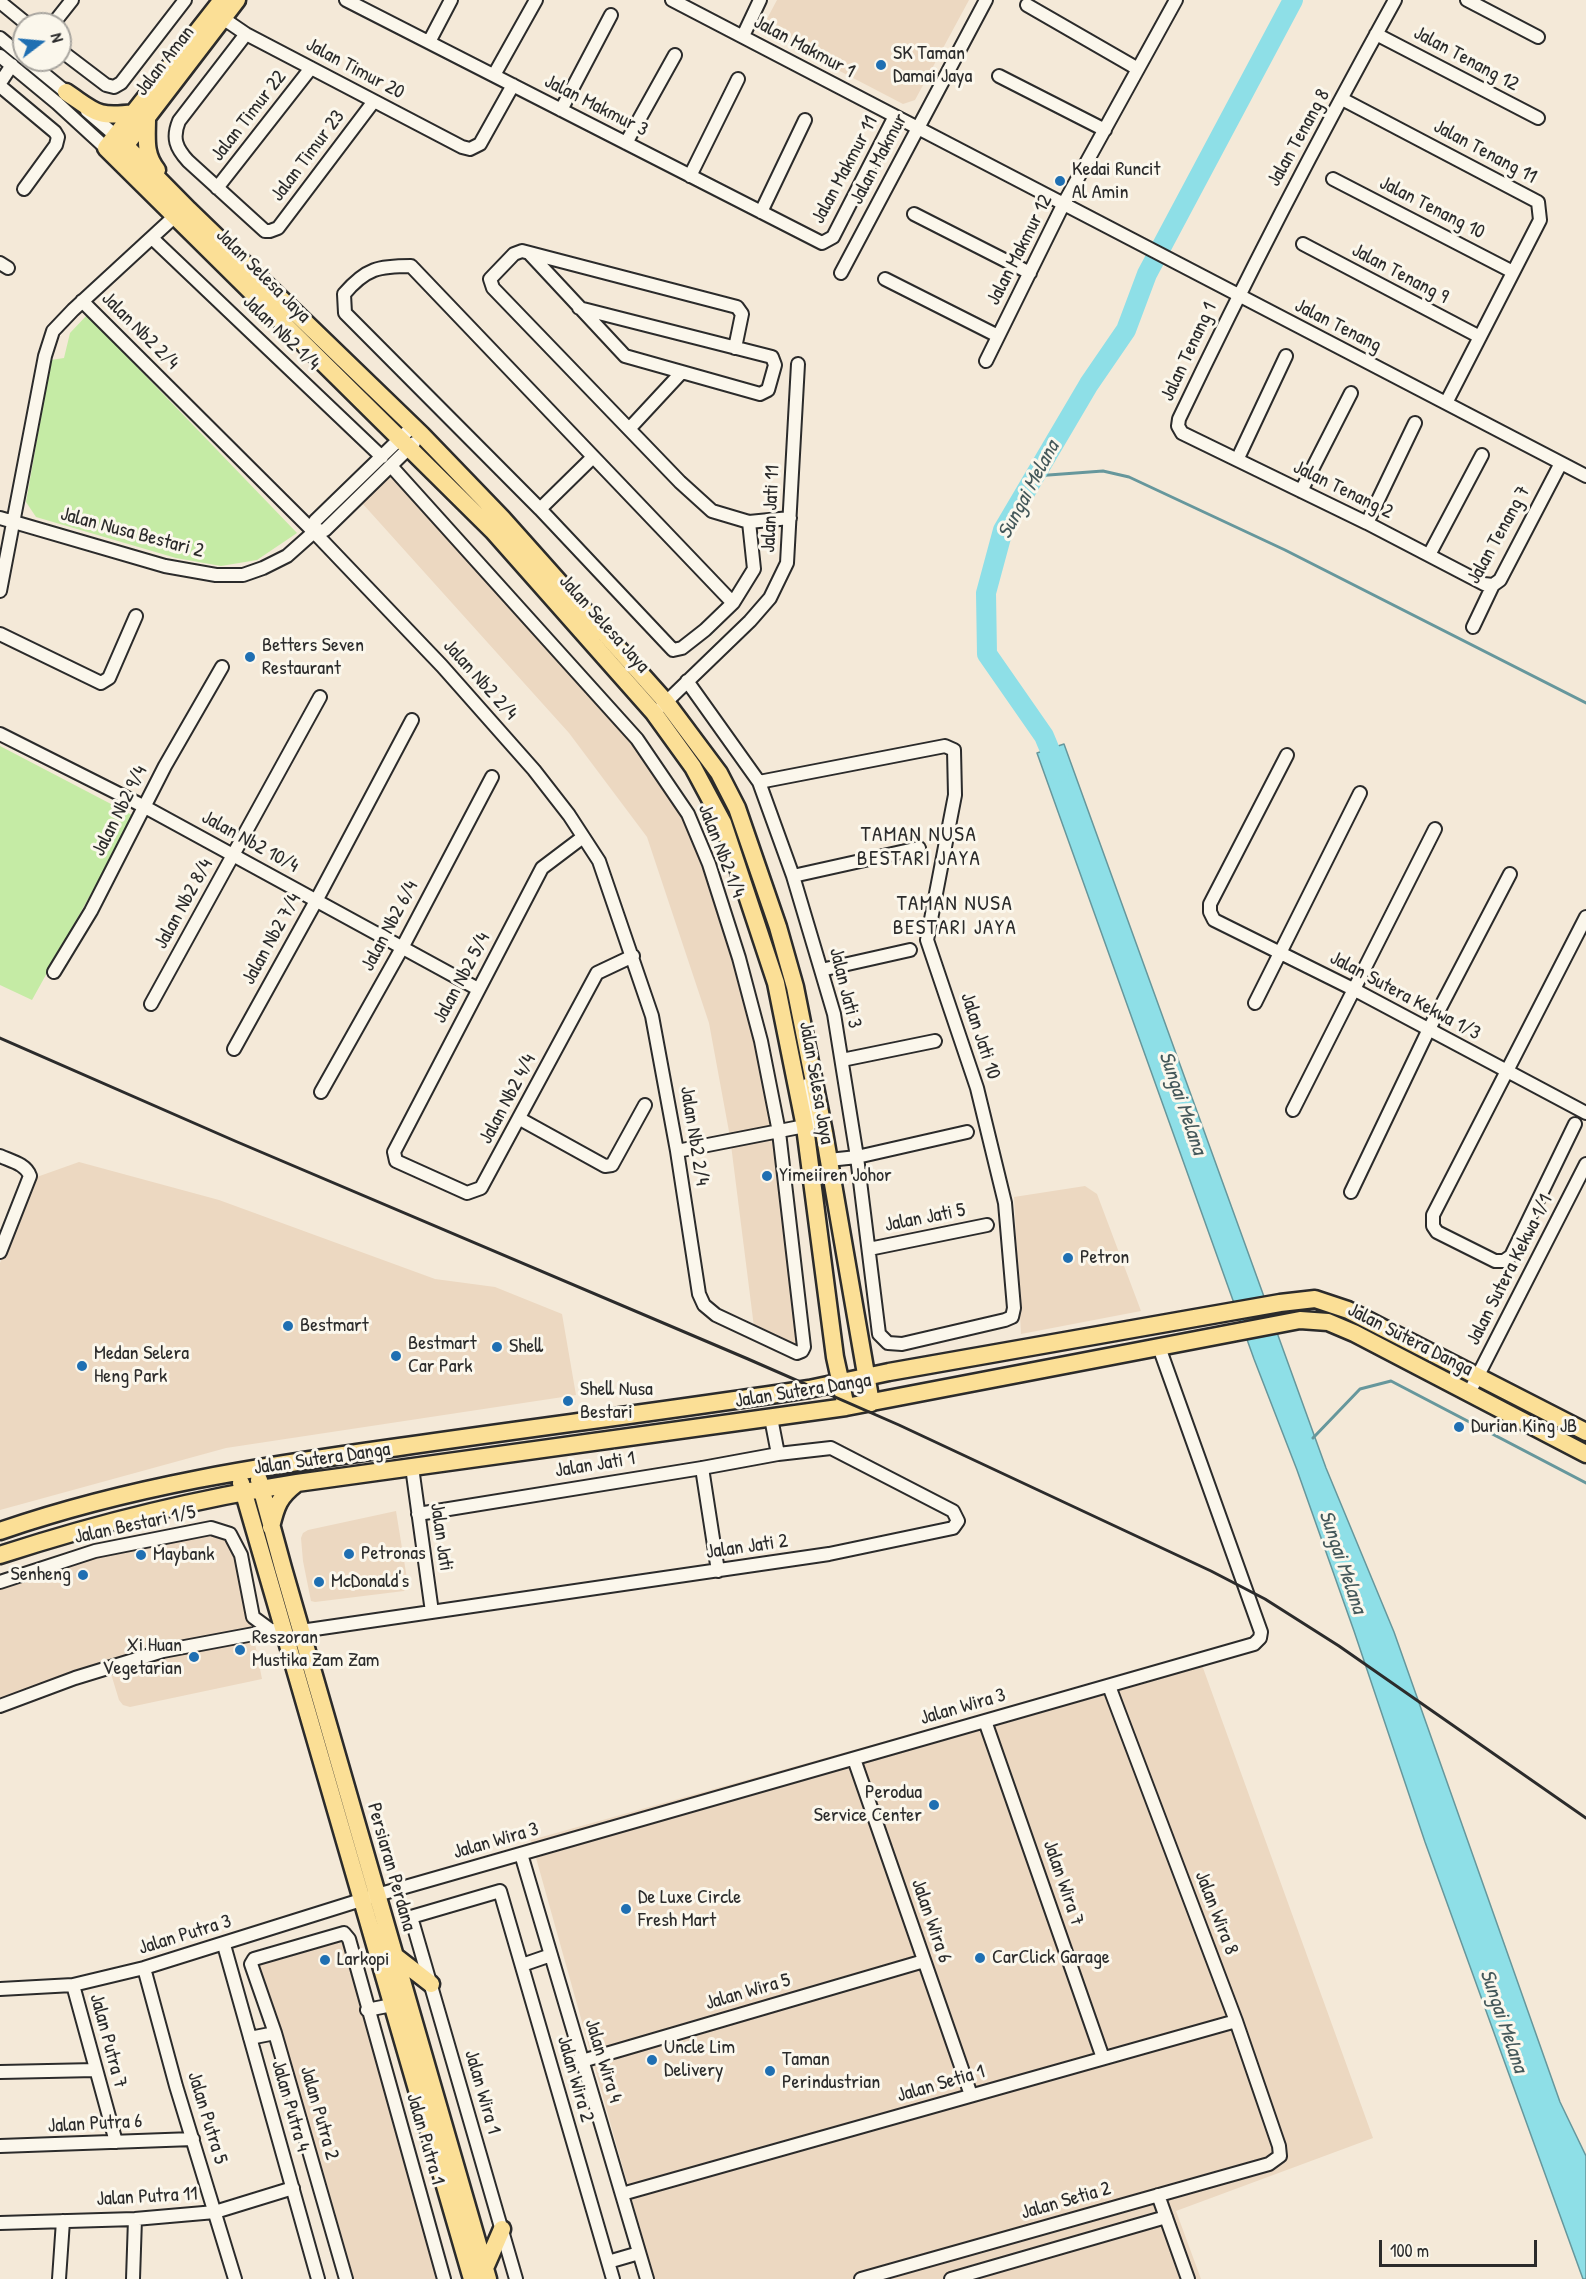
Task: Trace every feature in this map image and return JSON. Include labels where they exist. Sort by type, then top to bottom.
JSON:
[{"type":"main road","name":"Jalan Aman","points":[[140,116],[222,0]]},
{"type":"main road","name":"Jalan Aman","points":[[140,116],[224,20],[237,0]]},
{"type":"main road","points":[[66,92],[99,114],[140,116]]},
{"type":"main road","points":[[116,147],[140,116]]},
{"type":"main road","points":[[140,116],[150,161],[181,214]]},
{"type":"main road","name":"Jalan Selesa Jaya","points":[[116,147],[404,444],[493,531],[719,774],[737,808],[778,927],[795,987],[829,1160],[871,1403]]},
{"type":"main road","name":"Jalan Selesa Jaya","points":[[181,214],[418,431],[502,518],[660,708],[693,767],[723,823],[776,983],[805,1127],[835,1357],[846,1407]]},
{"type":"main road","name":"Jalan Sutera Danga","points":[[1,1530],[123,1494],[238,1470],[809,1389],[889,1372],[1219,1313],[1315,1299],[1348,1310],[1586,1432]]},
{"type":"main road","name":"Jalan Sutera Danga","points":[[0,1555],[97,1525],[213,1497],[297,1483],[871,1403],[1300,1320],[1328,1322],[1354,1334],[1586,1454]]},
{"type":"main road","points":[[858,1334],[869,1361],[889,1372]]},
{"type":"main road","points":[[809,1389],[825,1378],[835,1357]]},
{"type":"main road","name":"Persiaran Perdana","points":[[256,1467],[301,1631],[369,1897],[392,2005],[482,2275]]},
{"type":"main road","name":"Persiaran Perdana","points":[[238,1470],[277,1630],[369,1897],[395,1956],[482,2275]]},
{"type":"main road","points":[[271,1528],[275,1509],[283,1494],[297,1483]]},
{"type":"main road","points":[[213,1497],[233,1503],[252,1522]]},
{"type":"main road","points":[[395,1956],[431,1984]]},
{"type":"main road","points":[[482,2275],[502,2229]]},
{"type":"street","points":[[62,12],[72,0]]},
{"type":"street","points":[[72,59],[106,85],[114,87],[121,83],[185,0]]},
{"type":"street","points":[[429,42],[451,0]]},
{"type":"street","points":[[494,75],[536,0]]},
{"type":"street","name":"Jalan Makmur 1","points":[[672,0],[1068,208]]},
{"type":"street","points":[[742,36],[760,0]]},
{"type":"street","name":"Jalan Makmur","points":[[841,273],[986,0]]},
{"type":"street","name":"Jalan Tenang 8","points":[[1232,293],[1342,99],[1395,0]]},
{"type":"street","points":[[1467,0],[1538,37]]},
{"type":"street","name":"Jalan Makmur 12","points":[[986,361],[1030,273],[1068,208],[1105,130],[1173,1]]},
{"type":"street","points":[[0,2],[12,12]]},
{"type":"street","name":"Jalan Makmur 3","points":[[355,2],[513,86],[822,243],[829,241]]},
{"type":"street","points":[[1027,5],[1138,69]]},
{"type":"street","points":[[561,110],[611,15]]},
{"type":"street","name":"Jalan Timur 20","points":[[224,20],[246,34],[462,147],[470,149],[480,144],[513,86]]},
{"type":"street","points":[[217,188],[181,154],[175,139],[175,131],[179,121],[246,34]]},
{"type":"street","name":"Jalan Tenang 12","points":[[1376,34],[1538,118]]},
{"type":"street","name":"Jalan Selesa Jaya","points":[[0,38],[12,48]]},
{"type":"street","points":[[626,143],[675,55]]},
{"type":"street","name":"Jalan Selesa Jaya","points":[[0,56],[12,65]]},
{"type":"street","points":[[12,65],[0,85],[55,132],[57,137],[56,145],[24,189]]},
{"type":"street","name":"Jalan Timur 22","points":[[217,188],[311,68]]},
{"type":"street","name":"Jalan Selesa Jaya","points":[[20,72],[116,147]]},
{"type":"street","name":"Jalan Selesa Jaya","points":[[42,72],[66,92],[116,147]]},
{"type":"street","points":[[999,76],[1105,130]]},
{"type":"street","points":[[690,176],[738,79]]},
{"type":"street","name":"Jalan Tenang 11","points":[[1342,99],[1538,202],[1540,220],[1446,403]]},
{"type":"street","name":"Jalan Timur 23","points":[[217,188],[265,231],[278,228],[374,101]]},
{"type":"street","name":"Jalan Makmur 11","points":[[829,241],[895,116]]},
{"type":"street","points":[[761,212],[805,120]]},
{"type":"street","name":"Jalan Tenang 10","points":[[1333,179],[1513,272]]},
{"type":"street","name":"Jalan Tenang","points":[[1068,208],[1586,476]]},
{"type":"street","name":"Jalan Nb2 2/4","points":[[181,214],[82,301],[314,532],[442,666],[534,770],[599,861],[652,1016],[677,1151],[699,1294],[704,1305]]},
{"type":"street","points":[[914,214],[1030,273]]},
{"type":"street","name":"Jalan Nb2 1/4","points":[[152,238],[386,461],[637,739],[688,814],[709,864],[739,958],[761,1041],[779,1132],[804,1347],[797,1353],[716,1315],[704,1305]]},
{"type":"street","name":"Jalan Tenang 9","points":[[1303,244],[1479,337]]},
{"type":"street","points":[[735,348],[742,314],[737,307],[522,251],[514,254],[490,279],[491,283],[629,429],[680,482],[712,511],[749,522],[790,518]]},
{"type":"street","points":[[528,253],[579,308],[625,356],[760,394],[765,394],[768,390],[774,361],[772,357],[579,308]]},
{"type":"street","points":[[733,603],[411,266],[384,266],[358,278],[344,294],[345,313],[540,509],[673,650],[682,648],[733,603],[754,569],[749,522]]},
{"type":"street","points":[[885,279],[998,336]]},
{"type":"street","name":"Jalan Tenang 1","points":[[1178,426],[1179,418],[1232,293]]},
{"type":"street","points":[[0,591],[6,520],[45,356],[54,331],[82,301]]},
{"type":"street","points":[[1238,458],[1286,356]]},
{"type":"street","name":"Jalan Jati 11","points":[[660,708],[750,621],[770,597],[788,563],[798,364]]},
{"type":"street","points":[[629,429],[681,373]]},
{"type":"street","points":[[1301,491],[1351,393]]},
{"type":"street","points":[[1367,523],[1415,423]]},
{"type":"street","name":"Jalan Tenang 2","points":[[1178,426],[1182,433],[1238,458],[1484,584],[1492,585]]},
{"type":"street","name":"Jalan Nusa Bestari 2","points":[[6,520],[165,566],[216,575],[243,574],[263,568],[287,555],[314,532],[315,521],[418,431]]},
{"type":"street","points":[[1429,555],[1482,455]]},
{"type":"street","points":[[540,509],[592,458]]},
{"type":"street","name":"Jalan Tenang 7","points":[[1473,627],[1492,585],[1500,580],[1561,463]]},
{"type":"street","points":[[0,634],[100,683],[109,678],[136,616]]},
{"type":"street","name":"Jalan Nb2 9/4","points":[[54,972],[91,911],[165,766],[222,667]]},
{"type":"street","name":"Jalan Jati 3","points":[[687,681],[759,782],[793,876],[834,1014],[857,1157],[879,1334]]},
{"type":"street","name":"Jalan Nb2 8/4","points":[[151,1004],[320,697]]},
{"type":"street","name":"Jalan Nb2 7/4","points":[[234,1049],[412,720]]},
{"type":"street","name":"Jalan Nb2 10/4","points":[[0,734],[145,807],[478,989]]},
{"type":"street","name":"Jalan Jati 10","points":[[759,782],[945,746],[954,750],[955,795],[927,940],[977,1088],[1005,1203],[1014,1308],[1012,1317],[1005,1320],[902,1344],[888,1343],[879,1334]]},
{"type":"street","name":"Jalan Sutera Kekwa 1/3","points":[[1287,755],[1210,904],[1210,912],[1214,920],[1355,990],[1428,1031],[1586,1113]]},
{"type":"street","name":"Jalan Nb2 6/4","points":[[321,1092],[402,948],[492,777]]},
{"type":"street","points":[[1255,1003],[1360,793]]},
{"type":"street","points":[[1293,1110],[1435,829]]},
{"type":"street","name":"Jalan Nb2 5/4","points":[[394,1152],[542,868],[584,837]]},
{"type":"street","points":[[793,876],[919,848]]},
{"type":"street","points":[[1351,1192],[1428,1031],[1510,874]]},
{"type":"street","points":[[1575,1124],[1511,1256],[1504,1261],[1495,1261],[1437,1232],[1433,1226],[1433,1215],[1586,917]]},
{"type":"street","points":[[821,970],[910,950]]},
{"type":"street","name":"Jalan Nb2 4/4","points":[[394,1152],[394,1160],[398,1163],[467,1193],[481,1188],[597,973],[633,956]]},
{"type":"street","points":[[842,1060],[935,1041]]},
{"type":"street","points":[[677,1151],[810,1125],[812,1121],[807,1084],[809,1057]]},
{"type":"street","points":[[519,1119],[605,1166],[612,1166],[645,1105]]},
{"type":"street","points":[[829,1160],[857,1157],[967,1132]]},
{"type":"street","points":[[0,1156],[24,1167],[30,1176],[0,1252]]},
{"type":"street","name":"Jalan Sutera Kekwa 1/1","points":[[1469,1393],[1586,1164]]},
{"type":"street","name":"Jalan Jati 5","points":[[869,1249],[987,1225]]},
{"type":"street","name":"Jalan Wira 3","points":[[369,1897],[1258,1642],[1261,1632],[1159,1347]]},
{"type":"street","points":[[771,1418],[778,1454]]},
{"type":"street","name":"Jalan Jati 2","points":[[301,1631],[829,1554],[953,1528],[958,1521],[953,1511],[831,1448],[778,1454]]},
{"type":"street","name":"Jalan Jati 1","points":[[418,1514],[778,1454]]},
{"type":"street","name":"Jalan Jati","points":[[412,1467],[432,1612]]},
{"type":"street","points":[[702,1468],[718,1571]]},
{"type":"street","name":"Jalan Bestari 1/5","points":[[0,1582],[95,1551],[210,1528],[230,1534],[241,1555],[253,1617]]},
{"type":"street","points":[[238,1637],[253,1617],[277,1630]]},
{"type":"street","points":[[0,1706],[75,1678],[163,1651],[277,1630]]},
{"type":"street","name":"Jalan Wira 8","points":[[1109,1686],[1236,2021],[1279,2146],[1280,2156]]},
{"type":"street","name":"Jalan Wira 7","points":[[986,1721],[1103,2058]]},
{"type":"street","name":"Jalan Wira 6","points":[[854,1759],[971,2096]]},
{"type":"street","name":"Jalan Wira 4","points":[[521,1854],[647,2279]]},
{"type":"street","name":"Jalan Wira 2","points":[[411,1917],[500,1891],[613,2279]]},
{"type":"street","name":"Jalan Putra 3","points":[[0,1989],[73,1985],[144,1968],[369,1897]]},
{"type":"street","name":"Jalan Wira 1","points":[[411,1917],[516,2279]]},
{"type":"street","name":"Jalan Putra 2","points":[[344,1933],[254,1959],[251,1964],[275,2033],[346,2279]]},
{"type":"street","name":"Jalan Putra 1","points":[[344,1933],[349,1939],[444,2279]]},
{"type":"street","name":"Jalan Putra 4","points":[[224,1944],[318,2279]]},
{"type":"street","points":[[522,1965],[551,1955]]},
{"type":"street","name":"Jalan Wira 5","points":[[582,2061],[924,1961]]},
{"type":"street","name":"Jalan Putra 5","points":[[144,1968],[176,2086],[235,2279]]},
{"type":"street","name":"Jalan Putra 7","points":[[73,1985],[116,2142]]},
{"type":"street","points":[[368,2010],[392,2005]]},
{"type":"street","name":"Jalan Setia 1","points":[[622,2194],[1236,2021]]},
{"type":"street","points":[[250,2038],[275,2033]]},
{"type":"street","points":[[0,2072],[96,2070]]},
{"type":"street","name":"Jalan Putra 6","points":[[0,2146],[193,2139]]},
{"type":"street","name":"Jalan Setia 2","points":[[861,2279],[1269,2164],[1280,2156]]},
{"type":"street","name":"Jalan Putra 11","points":[[0,2223],[135,2219],[215,2212],[292,2188]]},
{"type":"street","points":[[1158,2195],[1188,2279]]},
{"type":"street","points":[[951,2279],[1166,2217]]},
{"type":"street","points":[[133,2279],[135,2219]]},
{"type":"street","points":[[59,2279],[63,2221]]},
{"type":"street","points":[[608,2262],[639,2253]]},
{"type":"shaded area","name":"SK Taman Damai Jaya","points":[[777,0],[969,0],[915,100],[903,104],[761,30]]},
{"type":"shaded area","points":[[392,473],[635,743],[687,818],[737,962],[758,1043],[776,1138],[800,1348],[754,1327],[730,1137],[709,1023],[647,837],[569,733],[362,503]]},
{"type":"shaded area","points":[[79,1162],[219,1200],[435,1279],[495,1287],[562,1314],[576,1395],[226,1448],[0,1510],[0,1263],[34,1178]]},
{"type":"shaded area","points":[[1085,1186],[1097,1194],[1141,1311],[1021,1334],[1014,1197]]},
{"type":"shaded area","points":[[396,1511],[408,1585],[404,1591],[311,1601],[303,1561],[301,1538],[303,1533]]},
{"type":"shaded area","points":[[210,1532],[227,1537],[238,1556],[262,1679],[130,1707],[123,1705],[119,1700],[108,1664],[0,1702],[0,1586],[93,1555]]},
{"type":"shaded area","points":[[1198,1654],[1373,2138],[1176,2211],[1201,2279],[654,2279],[531,1840]]},
{"type":"shaded area","points":[[345,1929],[449,2279],[342,2279],[251,1955]]},
{"type":"green space","points":[[87,315],[297,533],[257,560],[221,566],[176,558],[36,517],[26,502],[51,360],[64,358],[70,333]]},
{"type":"green space","points":[[0,746],[134,816],[32,1000],[0,985]]},
{"type":"water","points":[[1064,744],[1326,1468],[1394,1632],[1560,2102],[1586,2156],[1586,2279],[1583,2279],[1425,1842],[1297,1470],[1254,1359],[1037,753]]},
{"type":"waterway","name":"Sungai Melana","points":[[1059,772],[1044,736],[987,654],[986,593],[1003,530],[1089,384],[1126,330],[1147,274],[1293,0]]},
{"type":"waterway","points":[[1035,476],[1103,471],[1129,477],[1285,550],[1586,703]]},
{"type":"waterway","points":[[1313,1438],[1360,1389],[1391,1381],[1586,1483]]},
{"type":"railway","points":[[0,1038],[899,1425],[1211,1571],[1265,1599],[1339,1646],[1586,1818]]},
{"type":"place","name":"SK Taman Damai Jaya","points":[[881,65]]},
{"type":"place","name":"Kedai Runcit Al Amin","points":[[1060,181]]},
{"type":"place","name":"Betters Seven Restaurant","points":[[250,657]]},
{"type":"place","name":"Yimeiiren Johor","points":[[767,1176]]},
{"type":"place","name":"Petron","points":[[1068,1258]]},
{"type":"place","name":"Bestmart","points":[[288,1326]]},
{"type":"place","name":"Shell","points":[[497,1347]]},
{"type":"place","name":"Bestmart Car Park","points":[[396,1356]]},
{"type":"place","name":"Medan Selera Heng Park","points":[[82,1366]]},
{"type":"place","name":"Shell Nusa Bestari","points":[[568,1401]]},
{"type":"place","name":"Durian King JB","points":[[1459,1427]]},
{"type":"place","name":"Petronas","points":[[349,1554]]},
{"type":"place","name":"Maybank","points":[[141,1555]]},
{"type":"place","name":"Senheng","points":[[83,1575]]},
{"type":"place","name":"McDonald's","points":[[319,1582]]},
{"type":"place","name":"Reszoran Mustika Zam Zam","points":[[240,1650]]},
{"type":"place","name":"Xi Huan Vegetarian","points":[[194,1657]]},
{"type":"place","name":"Perodua Service Center","points":[[934,1805]]},
{"type":"place","name":"De Luxe Circle Fresh Mart","points":[[626,1909]]},
{"type":"place","name":"CarClick Garage","points":[[980,1958]]},
{"type":"place","name":"Larkopi","points":[[325,1960]]},
{"type":"place","name":"Uncle Lim Delivery","points":[[652,2060]]},
{"type":"place","name":"Taman Perindustrian","points":[[770,2071]]},
{"type":"district","name":"TAMAN NUSA BESTARI JAYA","points":[[919,847]]},
{"type":"district","name":"TAMAN NUSA BESTARI JAYA","points":[[955,916]]}]
